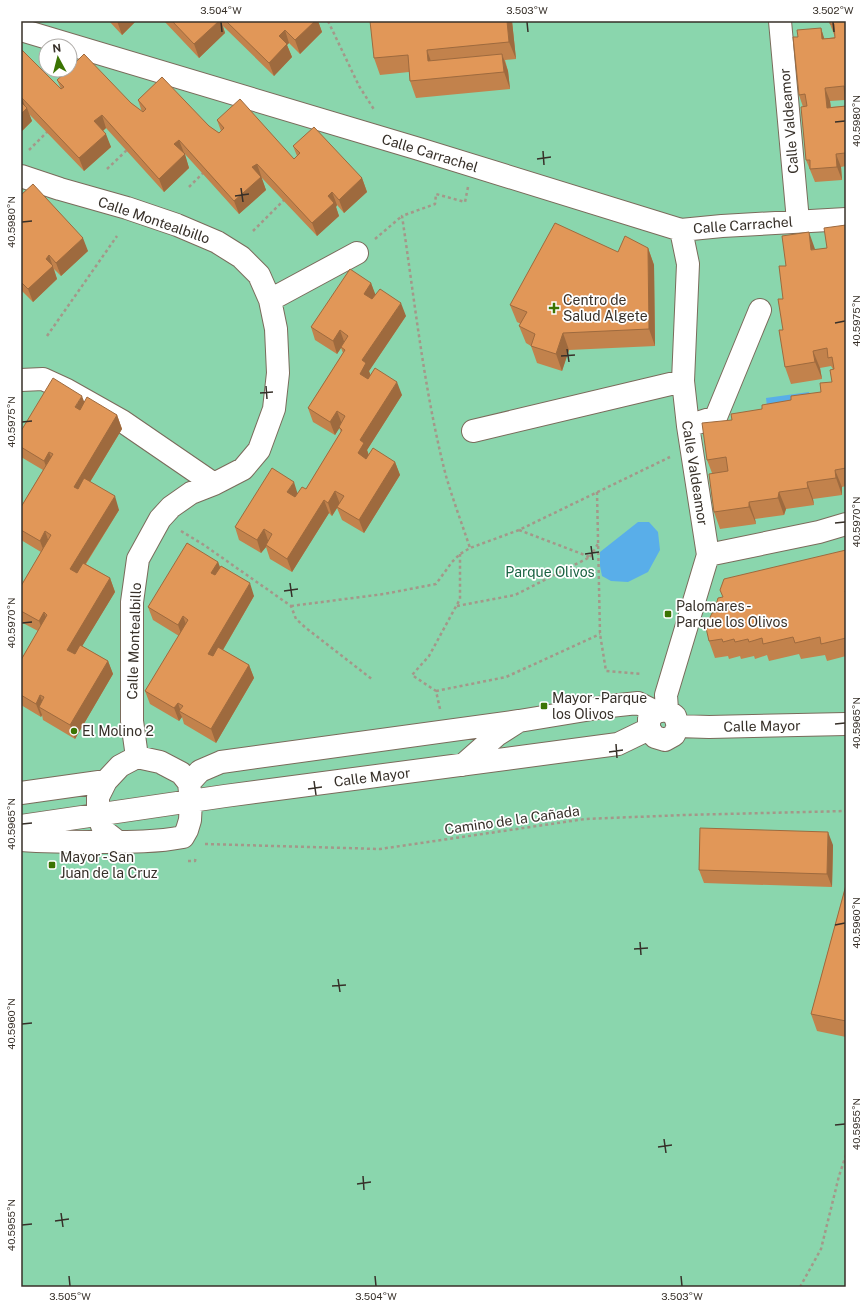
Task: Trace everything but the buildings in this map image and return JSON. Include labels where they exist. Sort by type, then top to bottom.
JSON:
[{"type":"street","name":"Calle Valdeamor","points":[[780,21],[798,221]]},
{"type":"street","name":"Calle Carrachel","points":[[21,30],[474,166],[681,230],[846,219]]},
{"type":"street","name":"Calle Montealbillo","points":[[21,176],[177,224],[217,242],[241,257],[259,276],[270,300],[276,334],[278,373],[274,409],[259,450],[242,469],[214,484],[191,493],[171,507],[160,519],[138,560],[132,602],[132,721],[137,757]]},
{"type":"street","name":"Calle Valdeamor","points":[[662,719],[666,695],[708,555],[688,426],[683,382],[688,264],[681,230]]},
{"type":"street","points":[[270,300],[357,253]]},
{"type":"street","points":[[688,426],[716,417],[760,310]]},
{"type":"street","points":[[21,380],[42,379],[67,390],[122,421],[214,484]]},
{"type":"street","points":[[473,431],[683,382]]},
{"type":"street","points":[[708,555],[819,532],[846,524]]},
{"type":"street","points":[[190,792],[200,771],[221,762],[638,703],[662,719]]},
{"type":"street","name":"Calle Mayor","points":[[21,826],[98,815],[190,792],[463,765],[618,744],[662,719],[709,727],[846,724]]},
{"type":"street","points":[[463,765],[497,735],[519,721]]},
{"type":"street","points":[[21,840],[52,842],[118,842],[164,841],[183,837],[190,820],[190,792],[181,773],[160,762],[137,757],[120,766],[106,781],[98,797],[98,815],[104,830],[118,842]]},
{"type":"street","points":[[21,793],[106,781]]},
{"type":"path","points":[[328,21],[360,86]]},
{"type":"path","points":[[29,150],[49,130]]},
{"type":"path","points":[[107,169],[130,148]]},
{"type":"path","points":[[357,253],[402,216],[435,204],[436,194],[464,202],[474,166]]},
{"type":"path","points":[[189,187],[209,168]]},
{"type":"path","points":[[253,231],[287,198]]},
{"type":"path","points":[[402,216],[436,433],[447,478],[470,548]]},
{"type":"path","points":[[47,336],[117,236]]},
{"type":"path","points":[[291,606],[384,594],[436,584],[444,570],[460,554],[470,548],[520,530],[672,456]]},
{"type":"path","points":[[597,492],[600,634],[606,671],[641,674]]},
{"type":"path","points":[[520,530],[590,557]]},
{"type":"path","points":[[457,606],[515,595],[590,557],[599,542]]},
{"type":"path","points":[[204,545],[291,606],[296,619],[373,680]]},
{"type":"path","points":[[460,554],[460,599],[428,656],[412,675],[436,692],[506,677],[600,634]]},
{"type":"path","name":"Camino de la Cañada","points":[[183,837],[200,844],[380,849],[585,819],[846,811]]},
{"type":"path","points":[[800,1287],[821,1249],[839,1176],[846,1155]]},
{"type":"green space","name":"Parque Olivos","points":[[21,21],[846,21],[846,1287],[21,1287]]},
{"type":"water","points":[[809,392],[811,409],[768,415],[766,398]]},
{"type":"water","points":[[638,522],[649,522],[658,532],[660,550],[648,572],[628,582],[611,581],[602,576],[600,552]]},
{"type":"place","name":"Centro de Salud Algete","points":[[554,308]]},
{"type":"place","name":"Palomares - Parque los Olivos","points":[[668,614]]},
{"type":"place","name":"Mayor - Parque los Olivos","points":[[544,706]]},
{"type":"place","name":"El Molino 2","points":[[74,731]]},
{"type":"place","name":"Mayor - San Juan de la Cruz","points":[[52,865]]}]
